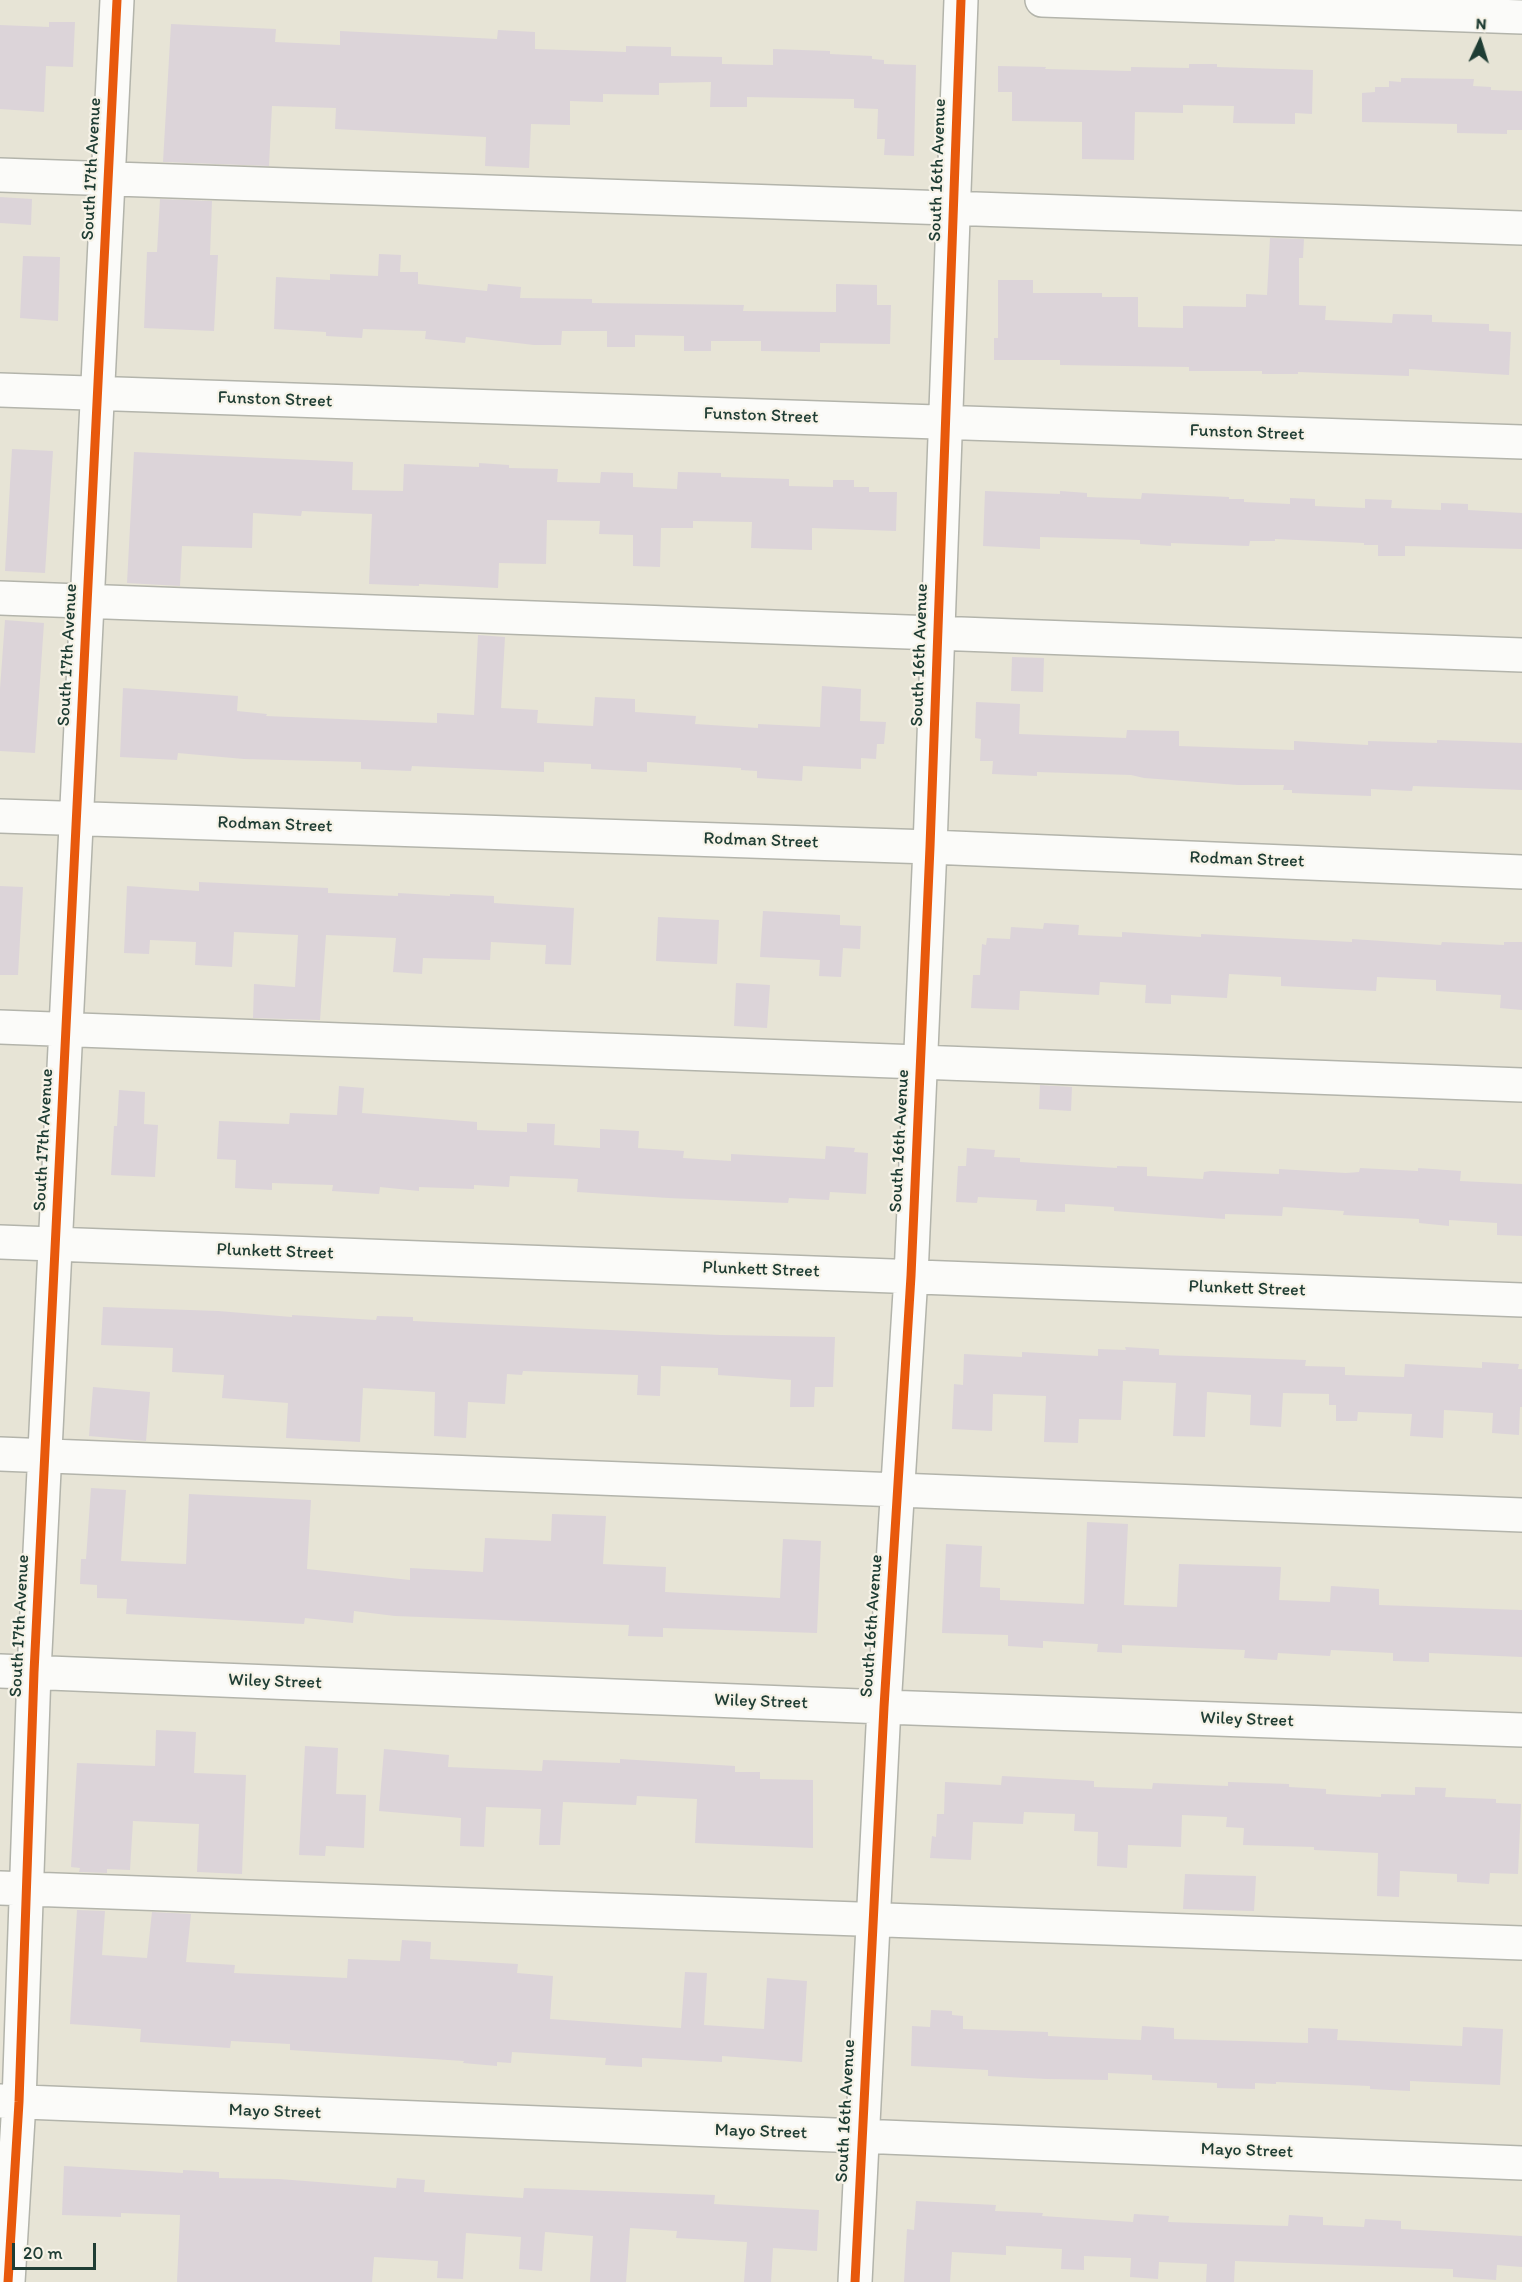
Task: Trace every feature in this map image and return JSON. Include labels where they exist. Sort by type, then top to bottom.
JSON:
[{"type":"street","name":"South 17th Avenue","points":[[8,2282],[13,1889],[34,1672],[117,0]]},
{"type":"street","name":"South 16th Avenue","points":[[855,2282],[884,1707],[911,1276],[930,847],[961,0]]},
{"type":"street","points":[[1042,0],[1522,17]]},
{"type":"street","points":[[0,175],[953,210],[1522,228]]},
{"type":"street","name":"Funston Street","points":[[0,390],[1522,442]]},
{"type":"street","points":[[0,598],[1522,656]]},
{"type":"street","name":"Rodman Street","points":[[0,816],[930,847],[1522,872]]},
{"type":"street","points":[[0,1027],[1522,1085]]},
{"type":"street","name":"Plunkett Street","points":[[0,1242],[1522,1300]]},
{"type":"street","points":[[0,1454],[1522,1515]]},
{"type":"street","name":"Wiley Street","points":[[0,1671],[1522,1730]]},
{"type":"street","points":[[13,1889],[1522,1943]]},
{"type":"street","name":"Mayo Street","points":[[9,2102],[1522,2163]]},
{"type":"building","points":[[49,22],[75,22],[73,67],[46,66],[44,112],[0,109],[0,25],[49,27]]},
{"type":"building","points":[[171,24],[276,29],[275,42],[340,45],[340,31],[497,39],[498,30],[535,32],[535,49],[626,52],[626,46],[671,47],[671,56],[722,57],[722,64],[773,65],[773,49],[830,51],[830,54],[872,56],[872,59],[884,60],[884,64],[916,65],[914,156],[884,155],[885,139],[877,139],[878,109],[854,108],[854,99],[747,97],[747,107],[710,107],[711,82],[659,83],[659,95],[603,94],[603,102],[570,101],[570,125],[531,124],[529,168],[485,166],[486,137],[335,129],[336,108],[272,106],[269,166],[163,162]]},
{"type":"building","points":[[1189,64],[1313,70],[1312,114],[1295,113],[1295,124],[1233,123],[1234,106],[1183,105],[1183,113],[1135,112],[1134,160],[1082,159],[1082,122],[1012,121],[1012,92],[998,92],[998,66],[1131,71],[1131,67],[1189,68]]},
{"type":"building","points":[[1401,78],[1474,79],[1473,86],[1491,87],[1491,90],[1522,91],[1522,130],[1507,130],[1507,134],[1457,133],[1457,124],[1362,122],[1362,93],[1375,92],[1375,87],[1389,87],[1389,81],[1401,82]]},
{"type":"building","points":[[0,197],[32,199],[31,225],[0,223]]},
{"type":"building","points":[[160,199],[212,201],[210,255],[218,255],[214,331],[144,328],[147,252],[157,252]]},
{"type":"building","points":[[1270,238],[1304,239],[1303,258],[1299,258],[1299,305],[1326,306],[1325,320],[1392,323],[1393,314],[1432,315],[1432,322],[1489,324],[1489,331],[1511,332],[1509,375],[1409,369],[1409,376],[1298,372],[1298,374],[1262,374],[1262,371],[1189,371],[1189,367],[1060,365],[1060,360],[994,360],[994,338],[998,338],[998,280],[1033,280],[1033,293],[1102,293],[1102,297],[1138,297],[1138,327],[1183,328],[1183,306],[1246,307],[1246,294],[1267,295]]},
{"type":"building","points":[[379,254],[401,255],[400,272],[418,272],[418,284],[487,291],[488,284],[521,287],[520,298],[592,299],[592,303],[744,305],[743,311],[836,312],[836,284],[877,285],[877,305],[891,305],[890,344],[820,343],[820,352],[761,351],[761,341],[711,341],[711,351],[684,351],[684,336],[635,335],[635,347],[607,347],[607,331],[562,331],[561,345],[534,345],[466,337],[465,343],[425,339],[426,331],[363,329],[362,338],[326,336],[326,332],[274,329],[276,277],[330,280],[330,274],[378,276]]},
{"type":"building","points":[[23,256],[60,257],[58,321],[20,318]]},
{"type":"building","points":[[12,449],[53,451],[45,573],[5,571]]},
{"type":"building","points":[[134,452],[353,462],[352,490],[403,491],[404,464],[479,467],[479,463],[509,465],[509,468],[558,469],[557,482],[600,483],[601,472],[633,473],[633,487],[677,489],[678,472],[721,473],[721,477],[789,479],[789,486],[833,487],[833,480],[854,480],[854,487],[869,487],[869,492],[897,492],[896,531],[812,528],[812,550],[751,548],[752,522],[693,521],[693,528],[661,528],[660,567],[633,566],[633,535],[599,534],[600,521],[547,520],[546,564],[499,563],[498,588],[419,584],[419,586],[369,584],[372,514],[302,511],[301,516],[253,513],[252,548],[182,546],[180,586],[127,583]]},
{"type":"building","points":[[985,491],[1060,494],[1060,491],[1087,493],[1087,497],[1141,499],[1142,493],[1229,497],[1229,499],[1244,499],[1244,502],[1290,504],[1290,498],[1315,499],[1315,506],[1365,508],[1365,499],[1392,500],[1391,508],[1441,510],[1441,503],[1468,504],[1468,510],[1522,513],[1522,549],[1405,546],[1405,556],[1378,556],[1378,545],[1364,545],[1364,543],[1275,539],[1275,541],[1250,541],[1249,546],[1171,543],[1171,546],[1140,544],[1140,540],[1040,537],[1040,549],[983,546]]},
{"type":"building","points":[[5,620],[44,623],[35,753],[0,751],[0,689]]},
{"type":"building","points":[[478,635],[505,637],[501,708],[538,710],[537,723],[593,726],[595,697],[635,699],[635,712],[696,716],[695,724],[758,728],[758,724],[820,727],[822,686],[861,689],[860,721],[886,722],[884,744],[877,744],[876,759],[861,758],[861,769],[803,766],[802,781],[757,778],[757,771],[741,770],[741,768],[647,762],[647,772],[591,769],[591,764],[544,762],[544,772],[412,766],[411,771],[361,769],[361,762],[244,759],[178,753],[177,760],[120,757],[123,688],[238,696],[237,711],[267,714],[266,716],[437,723],[437,713],[474,715]]},
{"type":"building","points":[[1012,657],[1044,658],[1043,692],[1011,691]]},
{"type":"building","points":[[976,702],[1020,704],[1019,734],[1126,738],[1127,730],[1179,731],[1179,746],[1294,750],[1294,741],[1368,745],[1368,741],[1437,743],[1437,740],[1522,743],[1522,790],[1413,786],[1412,791],[1371,789],[1371,796],[1292,793],[1292,790],[1283,790],[1284,785],[1238,785],[1131,775],[1037,772],[1037,776],[992,774],[993,761],[980,761],[981,739],[975,738]]},
{"type":"building","points":[[199,882],[328,888],[328,893],[494,896],[494,903],[574,908],[571,965],[545,964],[546,945],[491,942],[490,960],[423,958],[422,974],[393,972],[396,938],[326,935],[320,1020],[253,1018],[254,984],[295,987],[298,935],[234,932],[232,967],[195,965],[196,942],[150,940],[149,954],[124,953],[127,886],[199,891]]},
{"type":"building","points":[[0,886],[23,887],[18,975],[0,975]]},
{"type":"building","points":[[763,911],[840,915],[840,925],[861,926],[860,949],[843,948],[841,977],[819,976],[820,960],[760,957]]},
{"type":"building","points":[[658,917],[719,920],[717,964],[656,961]]},
{"type":"building","points":[[1044,923],[1079,925],[1078,935],[1122,937],[1122,932],[1352,942],[1352,939],[1441,945],[1442,942],[1504,945],[1504,942],[1522,942],[1522,1010],[1500,1008],[1501,995],[1436,991],[1436,980],[1377,977],[1376,991],[1281,986],[1281,977],[1229,974],[1227,998],[1171,995],[1171,1004],[1145,1003],[1146,985],[1100,982],[1099,995],[1020,991],[1019,1010],[971,1008],[973,975],[980,975],[982,944],[986,945],[987,938],[1010,939],[1011,927],[1043,929]]},
{"type":"building","points":[[736,983],[770,985],[767,1028],[734,1026]]},
{"type":"building","points":[[1040,1085],[1072,1087],[1071,1111],[1039,1109]]},
{"type":"building","points":[[339,1086],[364,1088],[362,1113],[477,1122],[477,1130],[527,1132],[527,1123],[555,1124],[554,1145],[600,1148],[600,1129],[639,1131],[638,1148],[684,1151],[683,1158],[731,1161],[731,1154],[825,1159],[826,1146],[855,1148],[854,1152],[868,1153],[866,1194],[830,1192],[829,1200],[789,1198],[788,1203],[668,1198],[577,1192],[578,1179],[510,1176],[509,1187],[474,1185],[474,1189],[419,1187],[419,1191],[380,1187],[379,1194],[332,1191],[333,1185],[272,1183],[272,1190],[235,1188],[236,1160],[217,1159],[219,1121],[289,1124],[290,1113],[337,1115]]},
{"type":"building","points":[[119,1090],[145,1092],[144,1124],[158,1125],[155,1177],[111,1175]]},
{"type":"building","points":[[967,1148],[995,1150],[994,1157],[1020,1158],[1020,1162],[1117,1168],[1117,1166],[1147,1167],[1147,1176],[1203,1179],[1204,1172],[1211,1171],[1279,1174],[1279,1169],[1346,1173],[1359,1172],[1360,1168],[1418,1171],[1418,1168],[1461,1171],[1460,1181],[1522,1184],[1522,1236],[1497,1235],[1497,1223],[1449,1220],[1449,1226],[1419,1223],[1419,1219],[1343,1215],[1344,1211],[1283,1207],[1282,1216],[1225,1214],[1225,1219],[1114,1211],[1114,1207],[1065,1204],[1065,1212],[1036,1211],[1037,1200],[978,1197],[977,1203],[956,1202],[958,1166],[966,1166]]},
{"type":"building","points":[[103,1307],[376,1320],[377,1316],[413,1317],[413,1321],[720,1335],[835,1337],[833,1387],[815,1387],[814,1407],[790,1407],[791,1380],[718,1375],[718,1368],[661,1366],[660,1396],[637,1395],[638,1375],[523,1371],[522,1375],[507,1374],[505,1404],[468,1402],[466,1438],[434,1436],[435,1392],[363,1388],[360,1442],[286,1438],[288,1403],[222,1398],[224,1375],[172,1372],[173,1348],[101,1345]]},
{"type":"building","points":[[1125,1347],[1159,1349],[1159,1355],[1306,1360],[1305,1366],[1345,1367],[1345,1375],[1404,1377],[1405,1364],[1482,1368],[1482,1362],[1519,1364],[1518,1369],[1522,1369],[1522,1407],[1520,1407],[1519,1435],[1492,1433],[1493,1413],[1444,1410],[1443,1438],[1410,1436],[1412,1414],[1358,1412],[1357,1421],[1336,1421],[1336,1405],[1329,1405],[1329,1394],[1283,1393],[1281,1427],[1250,1425],[1251,1395],[1207,1392],[1205,1437],[1173,1436],[1176,1383],[1123,1381],[1121,1420],[1079,1419],[1078,1443],[1044,1442],[1046,1396],[993,1394],[992,1431],[952,1429],[954,1384],[963,1385],[964,1354],[1022,1357],[1022,1352],[1098,1356],[1098,1349],[1126,1350]]},
{"type":"building","points":[[93,1387],[150,1392],[146,1441],[89,1436]]},
{"type":"building","points":[[91,1488],[126,1490],[121,1561],[186,1564],[189,1494],[311,1500],[307,1569],[410,1580],[410,1568],[483,1572],[485,1538],[551,1541],[552,1514],[606,1516],[603,1564],[666,1567],[665,1592],[780,1598],[783,1539],[821,1541],[817,1633],[663,1628],[663,1637],[628,1636],[629,1625],[395,1616],[354,1611],[353,1623],[305,1618],[304,1624],[126,1614],[127,1599],[97,1598],[97,1585],[80,1584],[81,1559],[86,1559]]},
{"type":"building","points":[[1087,1522],[1128,1524],[1124,1605],[1177,1607],[1179,1564],[1281,1567],[1279,1600],[1330,1602],[1331,1586],[1379,1589],[1379,1605],[1522,1610],[1522,1657],[1429,1653],[1429,1662],[1393,1661],[1393,1653],[1331,1650],[1330,1656],[1278,1653],[1277,1660],[1244,1658],[1245,1650],[1122,1645],[1122,1653],[1097,1652],[1098,1644],[1043,1641],[1043,1648],[1008,1646],[1008,1635],[942,1633],[946,1544],[982,1546],[980,1587],[1000,1588],[1000,1600],[1084,1604]]},
{"type":"building","points":[[156,1730],[196,1732],[194,1773],[246,1775],[242,1874],[197,1872],[199,1824],[133,1821],[130,1870],[107,1869],[107,1873],[79,1872],[80,1868],[71,1867],[77,1763],[155,1766]]},
{"type":"building","points":[[305,1746],[338,1748],[336,1794],[366,1795],[364,1848],[326,1846],[325,1856],[299,1855]]},
{"type":"building","points":[[384,1749],[449,1755],[448,1767],[542,1771],[543,1760],[620,1763],[620,1759],[735,1766],[735,1772],[760,1772],[760,1779],[813,1780],[813,1848],[695,1843],[697,1799],[637,1796],[636,1805],[563,1802],[560,1845],[539,1845],[541,1809],[486,1807],[484,1847],[460,1846],[461,1818],[379,1811]]},
{"type":"building","points":[[1002,1776],[1094,1781],[1094,1787],[1152,1789],[1153,1783],[1228,1786],[1228,1782],[1289,1784],[1289,1787],[1326,1789],[1326,1794],[1381,1797],[1381,1794],[1415,1795],[1415,1787],[1446,1788],[1445,1797],[1496,1799],[1496,1803],[1521,1804],[1518,1874],[1490,1873],[1489,1884],[1457,1882],[1457,1874],[1400,1871],[1399,1897],[1377,1896],[1378,1853],[1314,1850],[1314,1847],[1243,1845],[1244,1828],[1226,1827],[1227,1817],[1182,1815],[1181,1847],[1128,1845],[1127,1868],[1097,1866],[1098,1832],[1074,1831],[1075,1814],[1024,1812],[1023,1824],[973,1822],[971,1860],[930,1858],[932,1836],[936,1837],[937,1814],[944,1814],[945,1782],[1001,1785]]},
{"type":"building","points":[[1185,1874],[1256,1876],[1254,1911],[1183,1909]]},
{"type":"building","points":[[77,1910],[105,1911],[102,1955],[147,1958],[152,1912],[191,1914],[186,1962],[235,1965],[234,1973],[347,1978],[348,1959],[400,1961],[402,1940],[431,1942],[430,1959],[518,1964],[517,1973],[553,1976],[550,2019],[681,2028],[685,1972],[707,1973],[704,2025],[764,2029],[767,1978],[807,1981],[802,2062],[722,2056],[722,2062],[642,2058],[642,2067],[605,2065],[606,2058],[512,2052],[511,2063],[497,2062],[497,2066],[463,2063],[464,2061],[290,2050],[290,2044],[231,2041],[230,2048],[140,2042],[141,2029],[70,2024]]},
{"type":"building","points":[[931,2010],[952,2011],[952,2015],[963,2016],[963,2029],[1048,2032],[1048,2036],[1141,2040],[1142,2026],[1174,2028],[1174,2039],[1308,2043],[1308,2028],[1338,2029],[1337,2040],[1462,2046],[1463,2027],[1503,2029],[1500,2085],[1410,2081],[1410,2091],[1370,2089],[1370,2086],[1276,2082],[1276,2084],[1255,2083],[1255,2089],[1217,2088],[1217,2083],[1152,2080],[1152,2075],[1108,2073],[1108,2080],[1046,2079],[988,2076],[988,2070],[911,2066],[912,2026],[930,2027]]},
{"type":"building","points":[[64,2166],[183,2173],[183,2170],[219,2172],[219,2178],[279,2179],[396,2188],[397,2178],[425,2180],[424,2192],[523,2198],[524,2188],[715,2195],[714,2204],[819,2210],[817,2251],[773,2248],[771,2282],[744,2282],[747,2242],[676,2238],[677,2231],[630,2228],[626,2282],[590,2282],[593,2236],[545,2232],[542,2271],[519,2269],[521,2237],[466,2233],[463,2279],[437,2278],[438,2261],[374,2257],[372,2282],[177,2282],[180,2215],[121,2213],[121,2217],[62,2215]]},
{"type":"building","points":[[916,2201],[996,2205],[995,2211],[1043,2213],[1042,2216],[1133,2222],[1134,2214],[1169,2216],[1168,2222],[1288,2226],[1289,2215],[1323,2217],[1323,2225],[1364,2227],[1365,2219],[1401,2221],[1401,2229],[1522,2236],[1522,2267],[1497,2265],[1496,2280],[1453,2277],[1453,2269],[1235,2261],[1234,2282],[1206,2282],[1207,2264],[1159,2262],[1158,2279],[1130,2277],[1131,2258],[1084,2256],[1084,2270],[1061,2269],[1062,2249],[1006,2246],[1006,2255],[952,2252],[950,2282],[904,2282],[907,2229],[914,2230]]},
{"type":"cycle path","points":[[8,2282],[19,2102],[34,1672],[117,0]]},
{"type":"cycle path","points":[[855,2282],[884,1707],[911,1276],[930,847],[961,0]]}]
